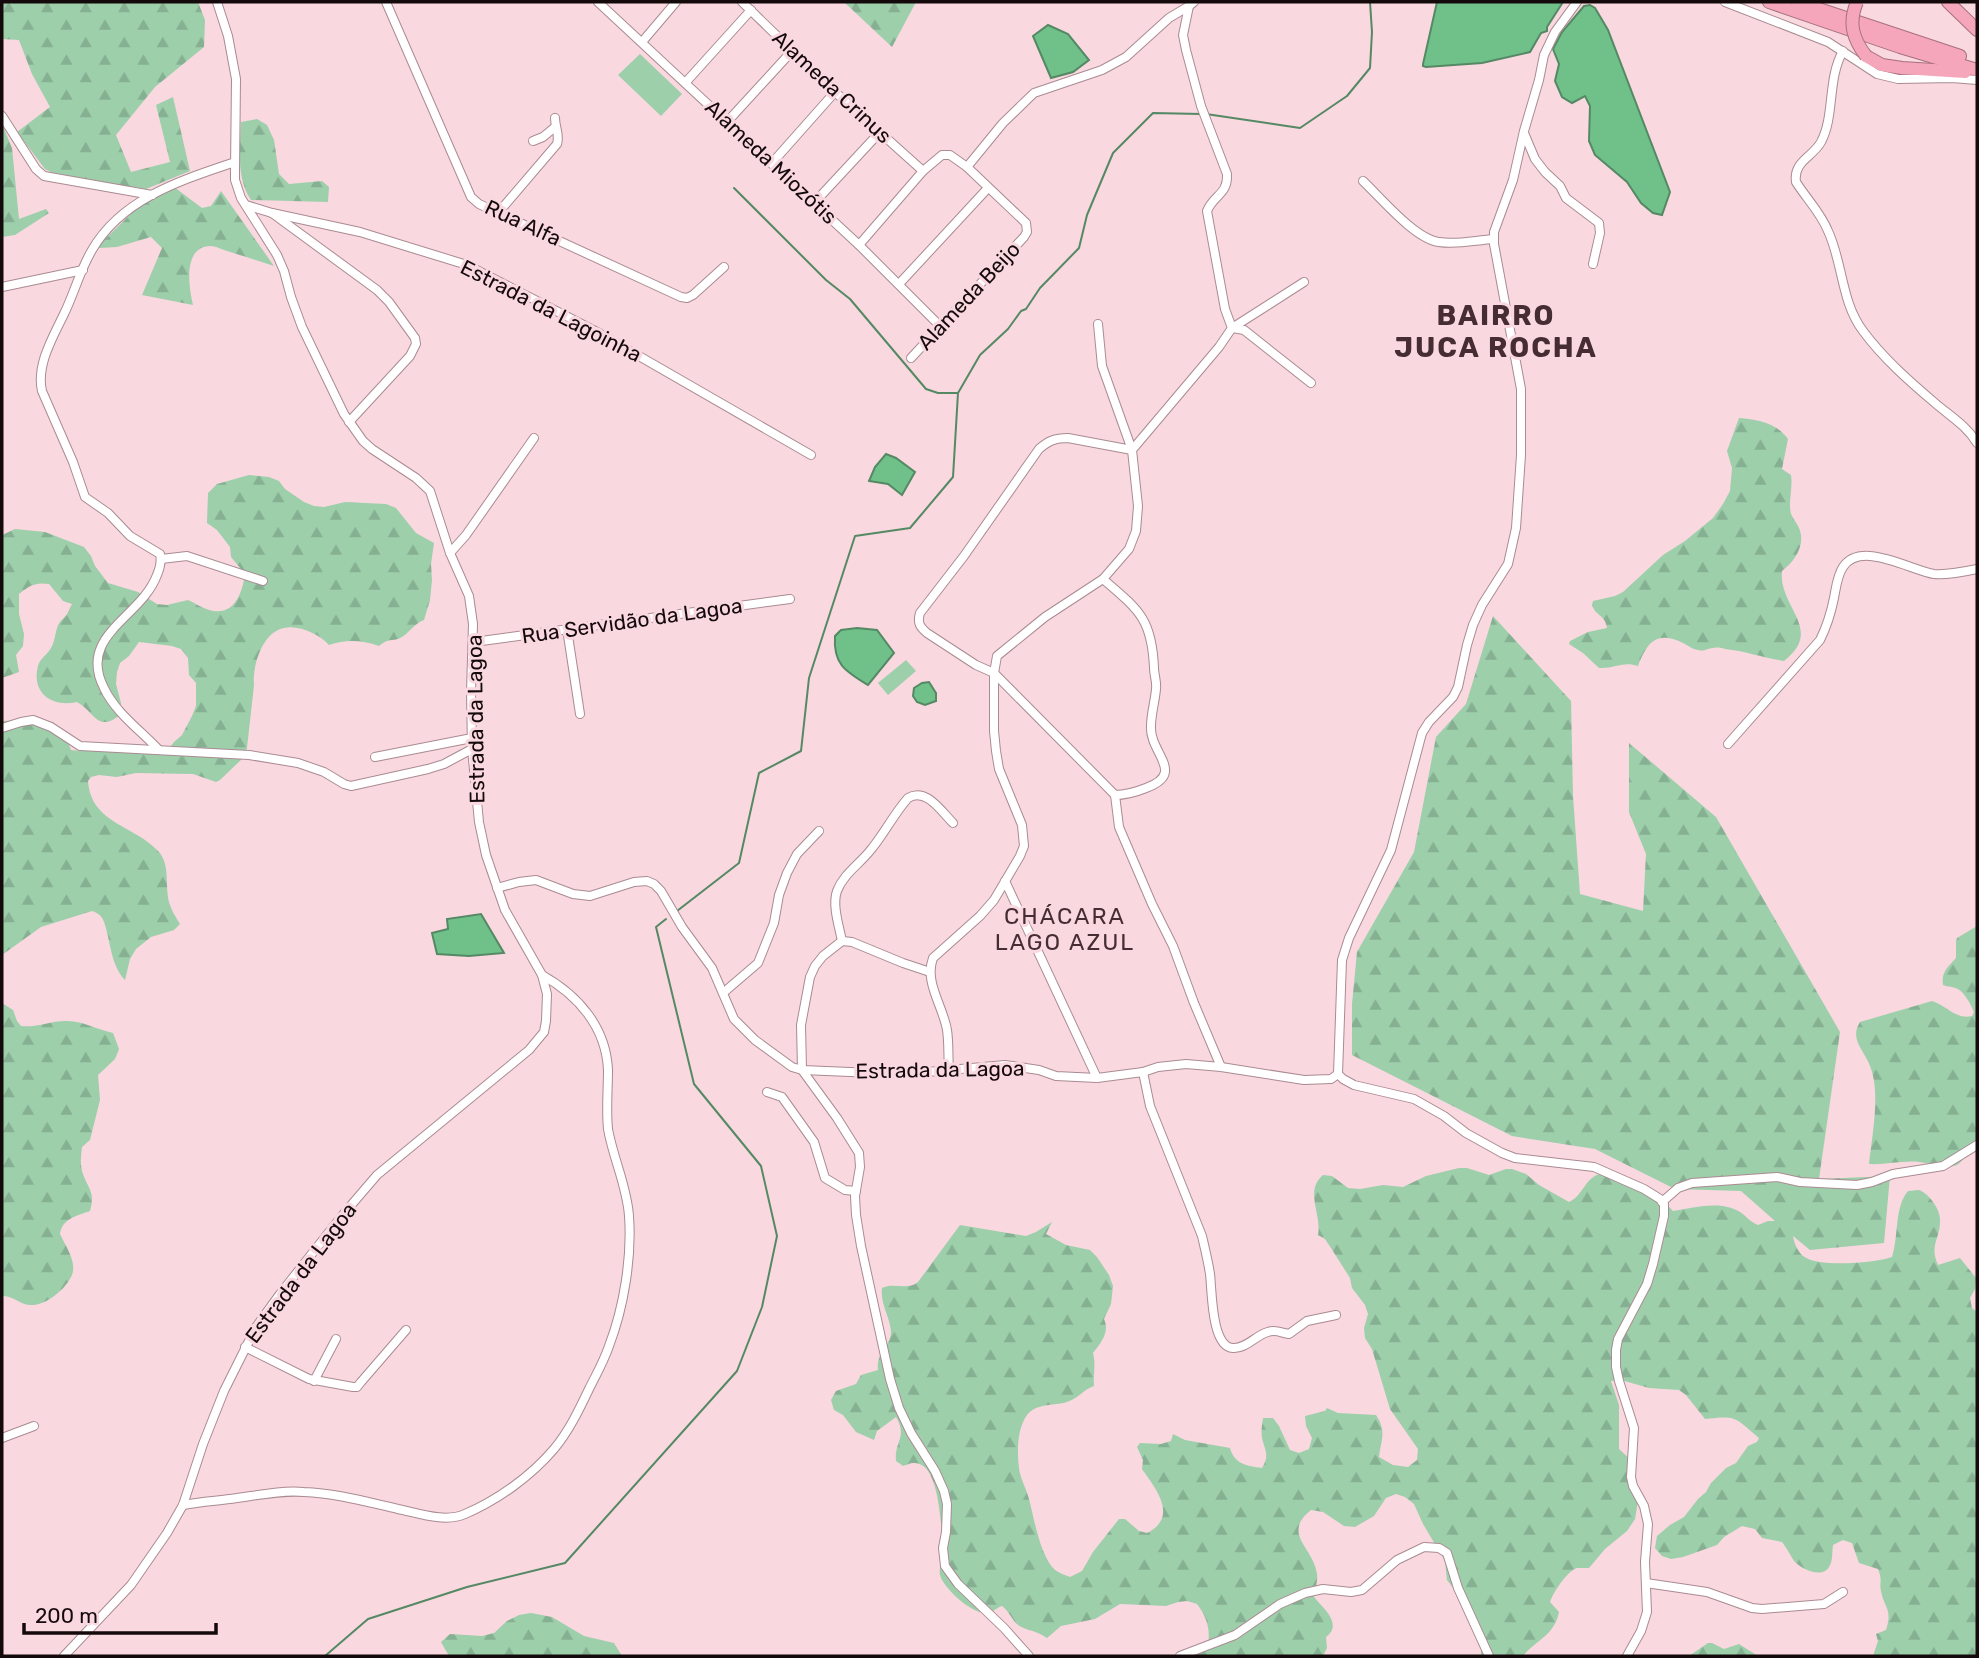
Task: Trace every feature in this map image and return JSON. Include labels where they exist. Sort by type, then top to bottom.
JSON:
[{"type":"highway","points":[[1769,2],[1977,71]]},
{"type":"highway","points":[[1798,2],[1977,61]]},
{"type":"highway","points":[[1857,2],[1852,16],[1852,29],[1857,44],[1867,57],[1882,65],[1902,68],[1977,71]]},
{"type":"highway","points":[[1948,2],[1977,30]]},
{"type":"street","name":"Estrada da Lagoa","points":[[64,1656],[131,1586],[167,1533],[183,1505],[224,1391],[245,1347],[280,1294],[360,1193],[538,1040],[544,1032],[546,1021],[547,994],[542,975],[505,910],[478,822],[472,749],[474,642],[469,596],[450,553],[430,491],[416,478],[372,449],[349,422],[302,327],[277,255],[246,205],[235,180],[236,79],[228,36],[217,2]]},
{"type":"street","name":"Rua Alfa","points":[[386,2],[471,197],[491,209],[681,297],[693,295],[724,267]]},
{"type":"street","name":"Alameda Miozótis","points":[[598,2],[859,245],[940,326]]},
{"type":"street","points":[[642,42],[676,2]]},
{"type":"street","name":"Alameda Crinus","points":[[742,2],[835,92],[923,171]]},
{"type":"street","points":[[1577,2],[1550,40],[1544,55],[1513,180],[1494,239],[1521,388],[1520,495],[1514,544],[1508,564],[1482,605],[1473,625],[1458,687],[1422,733],[1391,850],[1345,948],[1340,975],[1338,1074],[1354,1084],[1414,1099],[1502,1153],[1515,1158],[1594,1167],[1644,1189],[1662,1202],[1664,1216],[1647,1284],[1618,1339],[1616,1350],[1616,1367],[1634,1428],[1631,1478],[1648,1524],[1645,1562],[1647,1612],[1641,1632],[1627,1656]]},
{"type":"street","points":[[1725,2],[1801,31],[1843,51],[1877,74],[1898,79],[1977,80]]},
{"type":"street","points":[[1192,4],[1183,35],[1201,106],[1227,174],[1228,184],[1225,191],[1211,201],[1207,211],[1225,309],[1232,328]]},
{"type":"street","points":[[967,167],[1003,123],[1034,93],[1102,70],[1126,57],[1170,18],[1192,4]]},
{"type":"street","points":[[686,82],[751,10]]},
{"type":"street","points":[[727,122],[793,50]]},
{"type":"street","points":[[1843,51],[1835,68],[1826,130],[1821,142],[1798,167],[1796,182],[1828,228],[1854,319],[1871,342],[1899,371],[1963,425],[1977,443]]},
{"type":"street","points":[[772,163],[835,92]]},
{"type":"street","points":[[2,116],[36,169],[44,176],[152,195]]},
{"type":"street","points":[[491,209],[505,206],[557,144],[558,131],[555,122],[543,137],[533,141]]},
{"type":"street","points":[[1524,131],[1535,159],[1560,186],[1566,198],[1599,223],[1600,233],[1594,264]]},
{"type":"street","points":[[814,203],[880,132]]},
{"type":"street","points":[[859,245],[923,171],[939,157],[950,155],[967,167],[988,188],[899,284]]},
{"type":"street","points":[[158,749],[118,709],[104,689],[98,673],[98,659],[99,648],[105,638],[150,590],[161,559],[158,551],[130,536],[108,513],[85,497],[40,381],[44,361],[91,251],[109,228],[124,213],[152,195],[182,180],[235,162]]},
{"type":"street","points":[[1363,181],[1412,229],[1423,236],[1440,242],[1494,239]]},
{"type":"street","name":"Alameda Beijo","points":[[911,358],[1027,232],[1026,223],[988,188]]},
{"type":"street","points":[[246,205],[272,213],[377,290],[415,338],[414,350],[410,356],[349,422]]},
{"type":"street","name":"Estrada da Lagoinha","points":[[272,213],[360,232],[467,265],[600,333],[811,455]]},
{"type":"street","points":[[2,286],[83,270]]},
{"type":"street","points":[[1132,450],[1232,328],[1304,282]]},
{"type":"street","points":[[949,1070],[947,1030],[933,987],[930,966],[933,958],[994,900],[1024,846],[1022,825],[999,769],[996,751],[994,673],[997,656],[1045,617],[1103,579],[1129,549],[1136,531],[1138,506],[1132,450],[1102,366],[1098,324]]},
{"type":"street","points":[[1232,328],[1244,330],[1311,383]]},
{"type":"street","points":[[450,553],[466,535],[534,438]]},
{"type":"street","points":[[1132,450],[1068,438],[1057,438],[1039,449],[964,556],[920,613],[919,623],[921,628],[976,665],[994,673],[1115,795],[1119,827],[1173,946],[1221,1068]]},
{"type":"street","points":[[1728,744],[1820,639],[1829,621],[1844,565],[1858,556],[1871,555],[1942,575],[1977,569]]},
{"type":"street","points":[[161,559],[187,556],[263,580]]},
{"type":"street","points":[[1103,579],[1130,602],[1146,622],[1150,634],[1157,685],[1150,728],[1166,771],[1163,780],[1157,784],[1129,794],[1115,795]]},
{"type":"street","name":"Rua Servidão da Lagoa","points":[[474,642],[790,599]]},
{"type":"street","points":[[567,629],[580,714]]},
{"type":"street","points":[[2,728],[33,720],[51,727],[80,746],[249,755],[298,763],[351,786],[428,769],[472,749]]},
{"type":"street","points":[[375,757],[472,738]]},
{"type":"street","points":[[842,941],[837,915],[838,888],[853,866],[869,852],[908,798],[914,795],[924,796],[953,823]]},
{"type":"street","points":[[723,993],[758,963],[774,923],[779,895],[787,873],[797,854],[819,831]]},
{"type":"street","name":"Estrada da Lagoa","points":[[497,888],[536,880],[573,894],[590,896],[634,882],[647,881],[653,884],[661,891],[712,968],[734,1019],[754,1040],[792,1067],[802,1070],[927,1073],[1005,1065],[1039,1069],[1056,1076],[1097,1078],[1186,1064],[1304,1080],[1331,1079],[1338,1074]]},
{"type":"street","points":[[1005,881],[1097,1078]]},
{"type":"street","points":[[930,971],[842,941],[823,956],[810,977],[801,1025],[802,1070],[859,1153],[856,1215],[890,1379],[899,1408],[911,1433],[944,1491],[947,1504],[943,1548],[945,1566],[958,1584],[1029,1656]]},
{"type":"street","points":[[183,1505],[280,1492],[307,1492],[453,1518],[463,1516],[513,1486],[555,1448],[568,1429],[610,1346],[624,1290],[630,1237],[629,1212],[610,1141],[608,1070],[601,1037],[578,1000],[542,975]]},
{"type":"street","points":[[1143,1072],[1150,1106],[1202,1236],[1208,1258],[1215,1320],[1226,1345],[1238,1348],[1270,1331],[1289,1334],[1307,1321],[1336,1315]]},
{"type":"street","points":[[767,1092],[782,1097],[814,1142],[825,1178],[845,1190],[856,1191]]},
{"type":"street","points":[[1662,1202],[1678,1188],[1692,1183],[1777,1177],[1800,1182],[1857,1185],[1893,1174],[1943,1166],[1977,1145]]},
{"type":"street","points":[[245,1347],[314,1381],[357,1387],[406,1330]]},
{"type":"street","points":[[314,1381],[337,1339]]},
{"type":"street","points":[[2,1438],[34,1426]]},
{"type":"street","points":[[1181,1656],[1235,1635],[1280,1604],[1305,1593],[1323,1589],[1351,1592],[1362,1590],[1396,1560],[1424,1547],[1439,1548],[1447,1553],[1458,1588],[1489,1656]]},
{"type":"street","points":[[1647,1583],[1707,1592],[1762,1609],[1824,1604],[1843,1592]]},
{"type":"green space","points":[[2,2],[198,2],[205,20],[204,47],[155,87],[116,135],[131,172],[170,162],[156,105],[173,97],[190,171],[146,189],[59,176],[45,169],[17,132],[50,107],[32,74],[19,40],[2,39]]},
{"type":"green space","points":[[844,2],[916,2],[892,47]]},
{"type":"green space","points":[[640,54],[682,94],[661,116],[618,75]]},
{"type":"green space","points":[[257,119],[267,125],[274,140],[279,174],[289,184],[322,181],[329,187],[328,202],[251,200],[241,173],[241,122]]},
{"type":"green space","points":[[2,124],[12,148],[19,219],[46,209],[49,213],[15,235],[2,237]]},
{"type":"green space","points":[[174,187],[202,208],[211,206],[221,191],[274,266],[211,246],[195,253],[192,260],[189,279],[193,305],[142,295],[162,248],[151,237],[117,247],[99,248],[100,244],[136,209]]},
{"type":"green space","points":[[1739,418],[1772,425],[1788,439],[1782,469],[1791,475],[1790,509],[1799,528],[1801,540],[1795,557],[1782,571],[1786,596],[1800,628],[1796,649],[1784,661],[1721,648],[1694,649],[1674,639],[1659,638],[1649,645],[1638,666],[1628,664],[1599,668],[1569,644],[1570,641],[1588,632],[1607,628],[1594,609],[1593,601],[1623,592],[1663,555],[1713,518],[1730,491],[1732,468],[1727,451]]},
{"type":"green space","points":[[249,475],[279,481],[285,489],[314,506],[324,507],[345,502],[386,504],[396,508],[416,533],[434,543],[430,600],[424,620],[403,636],[379,646],[354,641],[329,645],[319,636],[291,627],[272,634],[262,646],[256,662],[247,748],[243,758],[216,782],[193,774],[136,773],[117,777],[91,777],[88,781],[91,795],[105,815],[149,843],[163,858],[170,905],[180,924],[174,930],[151,937],[136,949],[130,959],[125,980],[114,960],[103,920],[92,911],[41,927],[2,955],[2,721],[53,722],[67,739],[71,750],[81,751],[94,747],[146,754],[167,751],[182,735],[192,716],[196,706],[196,683],[189,675],[188,658],[181,649],[139,642],[120,663],[117,672],[120,715],[106,722],[101,721],[77,702],[59,703],[52,700],[41,691],[38,684],[38,666],[51,648],[58,625],[72,604],[63,601],[49,584],[44,583],[26,588],[19,594],[19,614],[24,634],[23,646],[16,655],[19,672],[2,678],[2,535],[15,529],[45,532],[84,547],[108,583],[138,592],[157,604],[167,605],[188,600],[209,610],[225,610],[231,607],[239,596],[245,574],[231,557],[230,547],[217,530],[207,523],[208,493],[217,484]]},
{"type":"green space","points":[[1493,616],[1571,701],[1573,796],[1580,894],[1643,911],[1646,854],[1629,812],[1629,743],[1716,817],[1840,1032],[1819,1179],[1890,1176],[1884,1243],[1810,1250],[1793,1236],[1799,1252],[1810,1260],[1833,1263],[1892,1257],[1904,1198],[1908,1191],[1919,1190],[1931,1199],[1940,1217],[1935,1247],[1938,1265],[1960,1258],[1976,1278],[1975,1289],[1970,1298],[1972,1308],[1977,1312],[1977,1656],[1873,1656],[1878,1641],[1876,1634],[1886,1630],[1889,1617],[1882,1597],[1881,1579],[1878,1569],[1859,1563],[1852,1543],[1843,1540],[1833,1545],[1830,1565],[1822,1572],[1806,1570],[1794,1561],[1782,1542],[1762,1538],[1755,1529],[1742,1526],[1724,1537],[1717,1545],[1683,1557],[1671,1559],[1662,1556],[1655,1548],[1657,1536],[1684,1517],[1711,1483],[1726,1468],[1736,1463],[1748,1446],[1759,1438],[1730,1418],[1705,1419],[1679,1390],[1649,1388],[1621,1380],[1611,1381],[1619,1405],[1619,1449],[1632,1461],[1638,1501],[1635,1519],[1627,1531],[1605,1549],[1589,1568],[1577,1568],[1565,1578],[1550,1602],[1559,1612],[1557,1620],[1544,1637],[1523,1656],[1481,1656],[1481,1642],[1473,1631],[1460,1597],[1447,1580],[1445,1561],[1414,1504],[1396,1494],[1386,1498],[1374,1516],[1355,1527],[1344,1526],[1323,1512],[1311,1510],[1299,1526],[1299,1534],[1317,1574],[1314,1597],[1327,1612],[1333,1627],[1326,1637],[1327,1648],[1323,1656],[1194,1656],[1206,1651],[1209,1632],[1201,1609],[1197,1604],[1187,1601],[1166,1606],[1120,1604],[1095,1619],[1061,1626],[1047,1638],[1018,1625],[1002,1606],[992,1612],[982,1613],[967,1606],[942,1580],[940,1568],[946,1546],[935,1486],[927,1469],[921,1464],[903,1466],[896,1461],[901,1430],[896,1417],[877,1431],[874,1440],[856,1432],[843,1415],[834,1410],[831,1400],[836,1391],[856,1384],[861,1375],[878,1370],[879,1359],[891,1333],[882,1288],[909,1286],[918,1282],[960,1225],[1026,1236],[1052,1222],[1046,1234],[1066,1245],[1090,1250],[1109,1275],[1113,1286],[1111,1304],[1104,1319],[1105,1333],[1093,1353],[1094,1386],[1067,1402],[1031,1411],[1021,1427],[1018,1440],[1020,1472],[1045,1556],[1055,1570],[1070,1577],[1082,1571],[1119,1519],[1125,1519],[1139,1531],[1147,1533],[1162,1519],[1162,1502],[1142,1469],[1143,1460],[1137,1447],[1140,1443],[1161,1444],[1171,1441],[1173,1434],[1185,1440],[1230,1448],[1238,1461],[1262,1468],[1266,1456],[1262,1435],[1263,1418],[1273,1418],[1290,1450],[1299,1453],[1309,1449],[1312,1438],[1305,1416],[1325,1411],[1327,1408],[1338,1413],[1376,1415],[1382,1431],[1379,1457],[1393,1465],[1408,1467],[1417,1460],[1418,1449],[1390,1409],[1372,1349],[1365,1338],[1364,1328],[1368,1314],[1365,1305],[1352,1288],[1350,1278],[1325,1239],[1318,1235],[1314,1195],[1317,1181],[1323,1175],[1332,1176],[1348,1188],[1360,1189],[1383,1185],[1403,1187],[1426,1176],[1459,1168],[1489,1175],[1512,1169],[1526,1174],[1539,1185],[1569,1202],[1593,1177],[1605,1173],[1661,1198],[1673,1211],[1724,1206],[1740,1212],[1758,1225],[1775,1221],[1741,1191],[1675,1189],[1595,1149],[1512,1136],[1352,1055],[1352,1004],[1357,952],[1414,852],[1436,737],[1466,704]]},
{"type":"green space","points":[[906,660],[916,671],[888,695],[878,683]]},
{"type":"green space","points":[[1977,926],[1977,1139],[1963,1160],[1953,1166],[1913,1162],[1869,1164],[1875,1089],[1870,1066],[1857,1039],[1857,1028],[1860,1022],[1932,1001],[1961,1016],[1972,1016],[1974,1012],[1964,995],[1954,987],[1943,985],[1943,977],[1956,958],[1957,938]]},
{"type":"green space","points":[[2,1003],[13,1010],[21,1026],[62,1021],[79,1022],[113,1033],[119,1049],[115,1059],[98,1075],[100,1100],[90,1140],[82,1147],[81,1168],[91,1194],[90,1211],[67,1221],[61,1229],[60,1234],[73,1262],[73,1271],[63,1288],[45,1302],[33,1305],[2,1296]]},
{"type":"green space","points":[[531,1613],[552,1617],[584,1636],[614,1643],[622,1656],[449,1656],[441,1642],[450,1634],[482,1636],[494,1633],[507,1621]]},
{"type":"green space","points":[[1708,1643],[1724,1649],[1739,1644],[1758,1656],[1689,1656]]},
{"type":"shaded area","points":[[1437,2],[1563,2],[1547,31],[1541,33],[1530,52],[1482,63],[1426,67],[1423,64]]},
{"type":"shaded area","points":[[1584,6],[1595,8],[1608,30],[1670,192],[1662,215],[1653,213],[1641,203],[1627,182],[1595,155],[1589,141],[1590,106],[1585,96],[1572,103],[1562,97],[1555,81],[1559,64],[1553,49],[1562,32]]},
{"type":"shaded area","points":[[1048,25],[1068,34],[1089,60],[1073,72],[1051,78],[1033,36]]},
{"type":"shaded area","points":[[886,454],[915,472],[902,495],[888,484],[869,481],[875,467]]},
{"type":"shaded area","points":[[841,630],[877,630],[894,653],[868,685],[847,671],[836,654],[835,636]]},
{"type":"shaded area","points":[[929,682],[936,693],[936,701],[925,705],[917,702],[913,696],[914,688]]},
{"type":"shaded area","points":[[481,914],[504,953],[469,956],[437,954],[432,933],[448,929],[447,919]]},
{"type":"waterway","points":[[1206,114],[1300,128],[1347,96],[1370,68],[1370,2]]},
{"type":"waterway","points":[[677,911],[739,863],[759,773],[801,751],[809,678],[855,536],[910,528],[953,477],[958,393],[980,355],[1008,329],[1040,288],[1079,248],[1087,215],[1113,153],[1153,113],[1201,114]]},
{"type":"waterway","points":[[734,188],[826,280],[850,299],[926,389],[938,393],[957,393]]},
{"type":"waterway","points":[[325,1656],[368,1619],[467,1587],[565,1563],[737,1371],[762,1307],[777,1236],[761,1166],[694,1084],[656,927],[666,919]]},
{"type":"district","name":"BAIRRO JUCA ROCHA","points":[[1496,331]]},
{"type":"district","name":"CHÁCARA LAGO AZUL","points":[[1065,929]]}]
